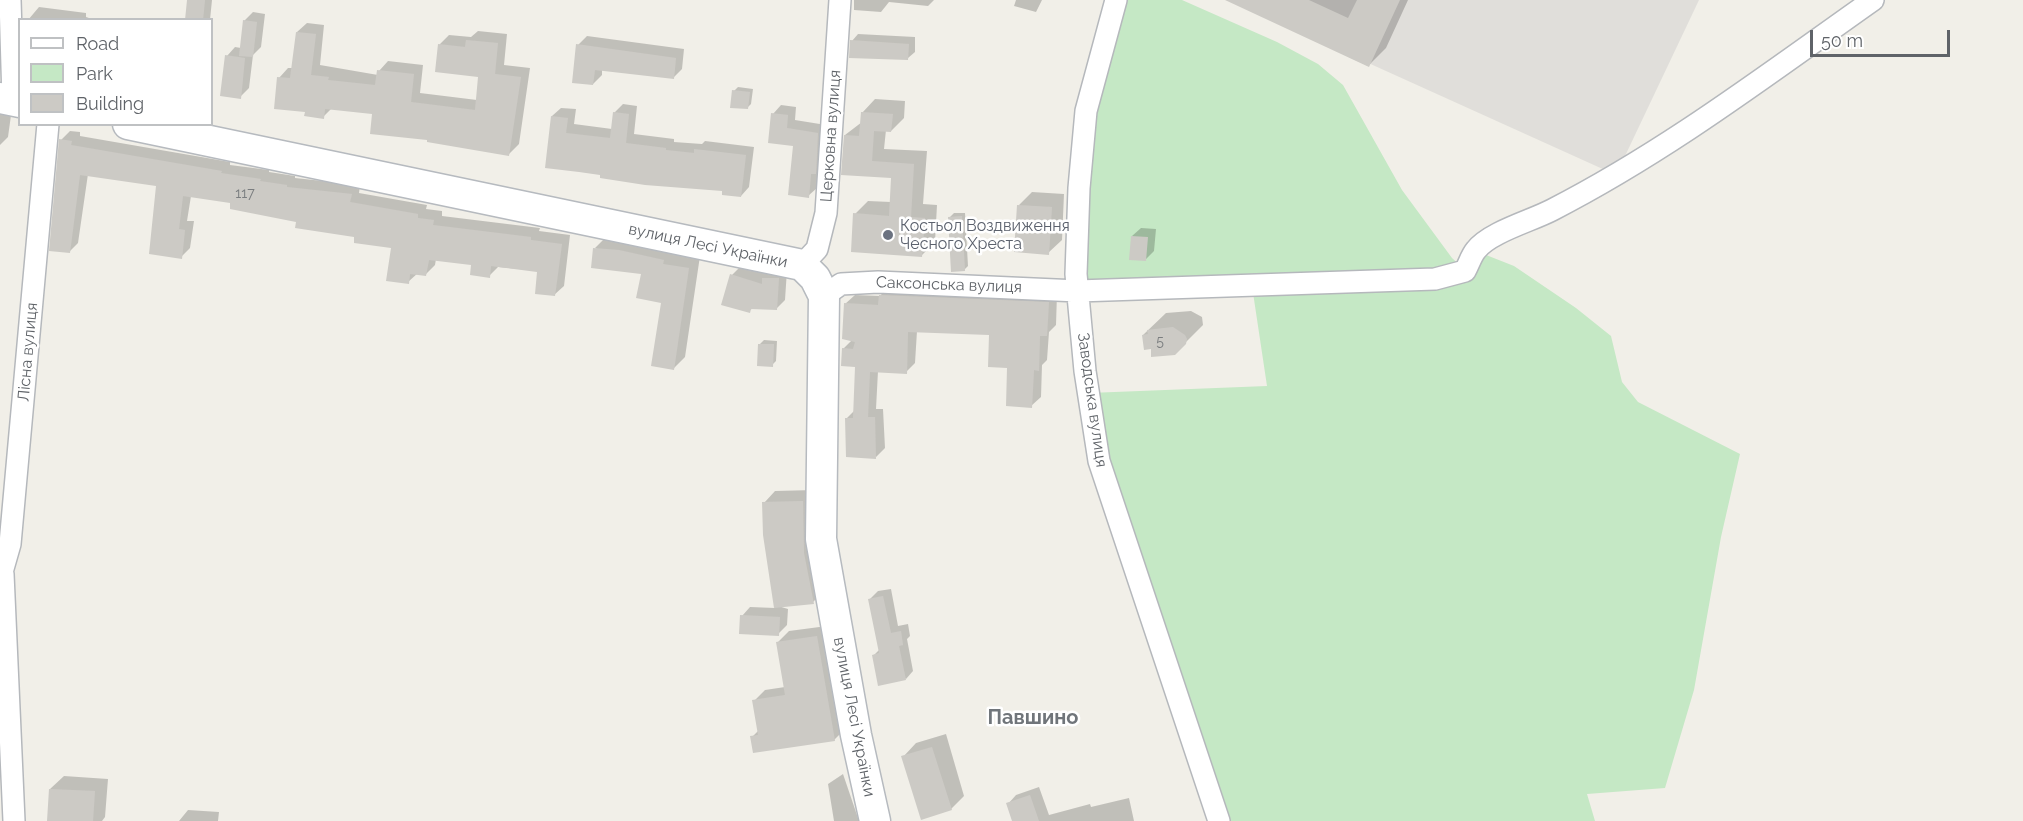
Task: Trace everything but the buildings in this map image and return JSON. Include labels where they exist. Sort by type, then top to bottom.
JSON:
[{"type":"street","points":[[10,0],[11,100]]},
{"type":"street","name":"Церковна вулиця","points":[[802,265],[818,249],[826,213],[840,0]]},
{"type":"street","name":"Заводська вулиця","points":[[1116,0],[1086,111],[1079,188],[1078,291],[1085,370],[1099,461],[1219,821]]},
{"type":"street","name":"Саксонська вулиця","points":[[824,296],[841,284],[878,282],[1078,291],[1435,279],[1465,271],[1476,250],[1490,238],[1528,223],[1608,182],[1665,148],[1874,0]]},
{"type":"street","name":"Лісна вулиця","points":[[14,821],[2,576],[10,544],[48,126]]},
{"type":"street","name":"вулиця Лесі Українки","points":[[138,126],[802,265],[815,278],[824,296],[821,539],[856,735],[875,821]]},
{"type":"shaded area","points":[[1229,0],[1699,0],[1616,175]]},
{"type":"green space","points":[[1116,0],[1182,0],[1277,42],[1318,64],[1343,85],[1402,190],[1452,258],[1465,270],[1476,251],[1514,266],[1576,308],[1611,336],[1622,382],[1638,402],[1740,454],[1721,537],[1694,690],[1665,788],[1587,794],[1595,821],[1219,821],[1089,393],[1267,386],[1252,286],[1078,291],[1079,188]]},
{"type":"place","name":"Костьол Воздвиження Чесного Хреста","points":[[888,235]]},
{"type":"district","name":"Павшино","points":[[1033,718]]}]
